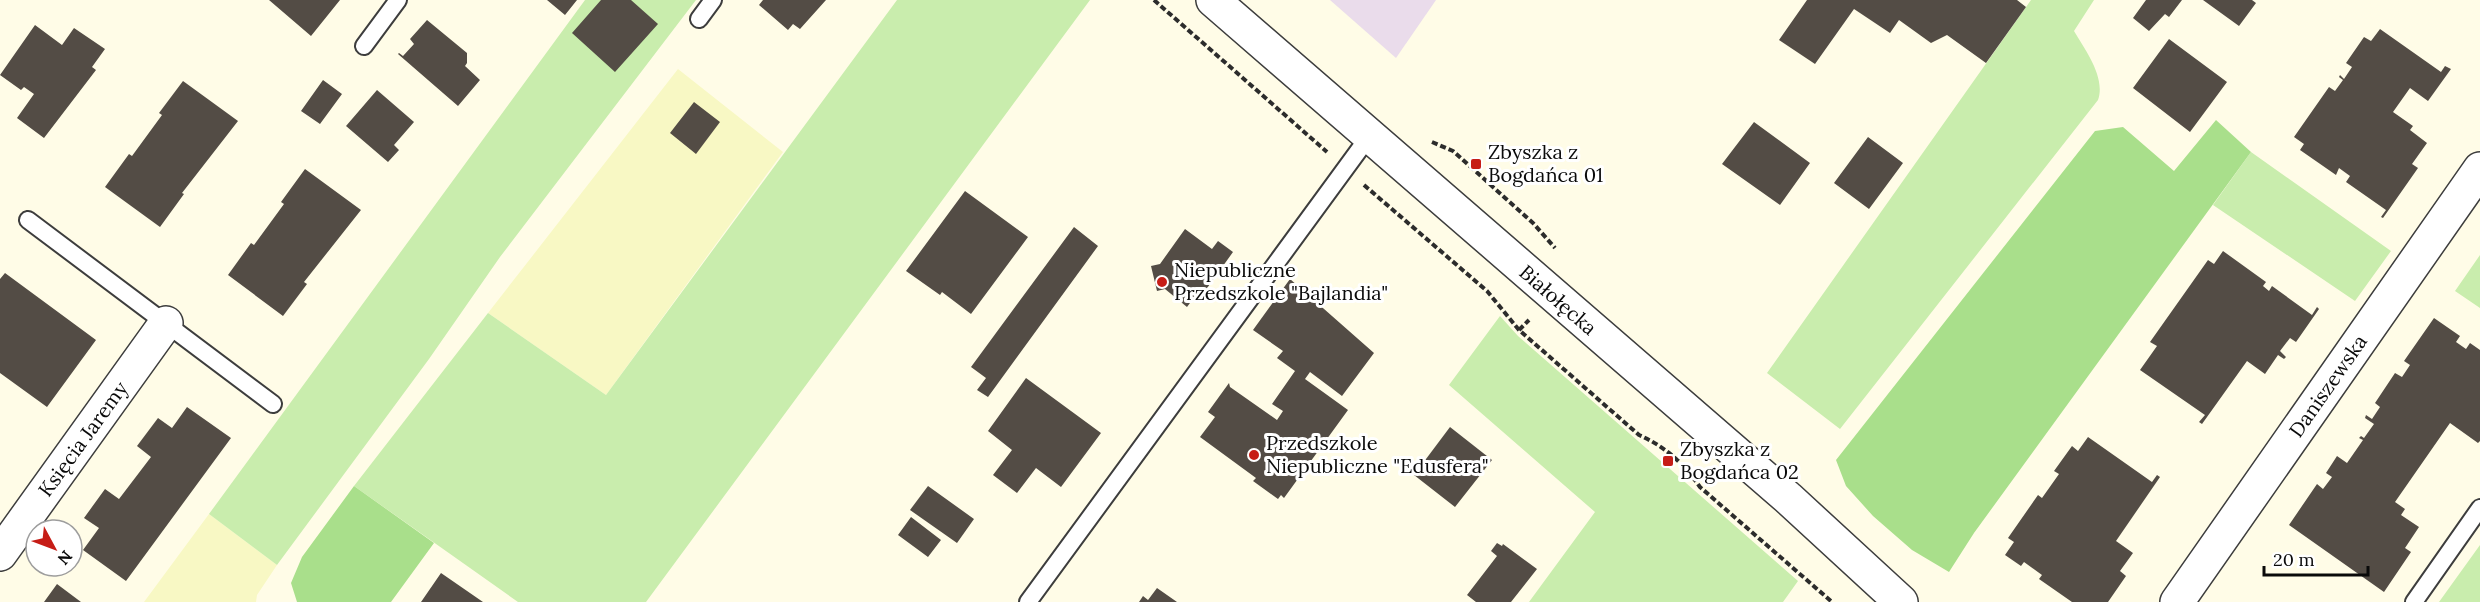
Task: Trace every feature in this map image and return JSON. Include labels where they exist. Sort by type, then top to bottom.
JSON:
[{"type":"street","name":"Białołęcka","points":[[1213,0],[1788,498],[1901,602]]},
{"type":"street","name":"Daniszewska","points":[[2176,602],[2480,169]]},
{"type":"street","name":"Księcia Jaremy","points":[[0,554],[166,323]]},
{"type":"lane","points":[[364,46],[398,0]]},
{"type":"lane","points":[[699,19],[713,0]]},
{"type":"lane","points":[[1028,602],[1370,135]]},
{"type":"lane","points":[[27,220],[273,404]]},
{"type":"lane","points":[[2414,602],[2480,508]]},
{"type":"path","points":[[1154,0],[1487,291],[1519,330],[1639,435],[1660,444],[1686,467],[1700,487],[1832,602]]},
{"type":"shaded area","points":[[1330,0],[1436,0],[1396,58]]},
{"type":"green space","points":[[585,0],[696,0],[500,257],[429,359],[277,565],[209,514]]},
{"type":"green space","points":[[897,0],[1090,0],[646,602],[518,602],[354,486],[488,313],[606,395]]},
{"type":"green space","points":[[2031,0],[2094,0],[2074,31],[2097,73],[2100,91],[2098,100],[1840,429],[1767,373]]},
{"type":"green space","points":[[678,69],[783,152],[606,395],[488,313]]},
{"type":"green space","points":[[2216,120],[2251,152],[1974,533],[1949,572],[1912,550],[1873,516],[1846,486],[1836,460],[2095,131],[2123,127],[2174,171]]},
{"type":"green space","points":[[2251,152],[2391,251],[2355,301],[2213,205]]},
{"type":"green space","points":[[2480,255],[2480,308],[2455,291]]},
{"type":"green space","points":[[1500,316],[1518,336],[1798,581],[1783,602],[1529,602],[1595,512],[1449,385]]},
{"type":"green space","points":[[354,486],[434,543],[391,602],[297,602],[291,583],[302,557]]},
{"type":"green space","points":[[209,514],[277,565],[257,595],[256,602],[144,602]]},
{"type":"green space","points":[[2480,545],[2480,602],[2439,602]]},
{"type":"building","points":[[269,0],[340,0],[311,36]]},
{"type":"building","points":[[547,0],[577,0],[565,15]]},
{"type":"building","points":[[601,0],[631,0],[658,24],[615,72],[572,33]]},
{"type":"building","points":[[763,0],[826,0],[800,29],[793,24],[788,30],[759,5]]},
{"type":"building","points":[[1807,0],[2017,0],[2026,7],[1986,63],[1947,35],[1931,43],[1899,20],[1890,33],[1854,9],[1815,64],[1779,40]]},
{"type":"building","points":[[2146,0],[2182,0],[2169,17],[2165,14],[2149,31],[2133,18]]},
{"type":"building","points":[[2203,0],[2252,0],[2256,3],[2239,26]]},
{"type":"building","points":[[427,20],[467,53],[465,66],[480,80],[458,106],[398,54],[403,56],[414,44],[410,39]]},
{"type":"building","points":[[35,25],[62,45],[74,28],[105,49],[92,67],[96,70],[44,138],[17,118],[34,94],[24,87],[21,90],[0,75]]},
{"type":"building","points":[[2380,29],[2441,72],[2445,66],[2451,69],[2428,101],[2410,88],[2393,112],[2413,126],[2410,130],[2427,143],[2412,164],[2418,168],[2383,218],[2381,217],[2386,210],[2346,182],[2350,176],[2339,168],[2336,175],[2300,150],[2304,144],[2294,137],[2329,87],[2335,91],[2343,80],[2339,77],[2340,75],[2344,79],[2352,67],[2346,63],[2364,37],[2371,41]]},
{"type":"building","points":[[2169,39],[2227,82],[2190,132],[2133,88]]},
{"type":"building","points":[[323,80],[342,94],[320,124],[301,111]]},
{"type":"building","points":[[183,81],[238,121],[182,193],[184,194],[160,227],[105,187],[129,154],[132,156],[162,115],[159,113]]},
{"type":"building","points":[[377,90],[414,122],[394,145],[399,150],[388,162],[346,126]]},
{"type":"building","points":[[694,102],[720,122],[696,154],[670,133]]},
{"type":"building","points":[[1754,122],[1810,163],[1780,205],[1722,164]]},
{"type":"building","points":[[1868,137],[1903,163],[1869,209],[1834,183]]},
{"type":"building","points":[[305,169],[361,210],[304,282],[307,284],[283,316],[228,275],[251,243],[254,245],[284,204],[281,202]]},
{"type":"building","points":[[965,191],[1028,237],[971,314],[942,292],[940,295],[906,271]]},
{"type":"building","points":[[1074,227],[1098,246],[988,397],[977,390],[986,378],[971,367]]},
{"type":"building","points":[[1185,229],[1212,249],[1218,241],[1233,252],[1205,291],[1201,288],[1187,307],[1165,289],[1157,291],[1151,266],[1160,264]]},
{"type":"building","points":[[2223,251],[2266,282],[2263,286],[2269,291],[2272,286],[2312,315],[2317,307],[2319,309],[2296,342],[2290,338],[2280,351],[2286,357],[2284,359],[2278,355],[2265,374],[2247,361],[2202,424],[2199,422],[2205,415],[2140,370],[2157,346],[2150,342],[2208,260],[2214,264]]},
{"type":"building","points":[[5,273],[96,340],[47,407],[0,373],[0,279]]},
{"type":"building","points":[[1290,279],[1374,353],[1342,396],[1310,372],[1305,379],[1348,410],[1284,498],[1281,495],[1278,499],[1253,481],[1256,478],[1200,437],[1215,417],[1208,412],[1229,383],[1230,387],[1277,420],[1283,411],[1272,404],[1295,371],[1277,358],[1283,351],[1253,330]]},
{"type":"building","points":[[2434,318],[2460,336],[2456,342],[2466,349],[2470,343],[2480,350],[2480,441],[2478,443],[2450,423],[2395,502],[2405,509],[2401,515],[2419,527],[2405,548],[2411,552],[2384,592],[2289,525],[2317,484],[2323,489],[2332,477],[2326,473],[2337,456],[2347,463],[2363,440],[2359,438],[2361,436],[2364,438],[2374,424],[2365,418],[2366,415],[2372,419],[2380,407],[2375,403],[2395,373],[2402,377],[2410,365],[2404,361]]},
{"type":"building","points":[[1026,378],[1101,433],[1061,487],[1036,468],[1017,493],[993,475],[1012,450],[988,431]]},
{"type":"building","points":[[187,407],[231,438],[126,581],[84,551],[99,528],[84,518],[105,489],[119,499],[151,457],[137,446],[158,418],[172,428]]},
{"type":"building","points":[[1450,427],[1492,460],[1455,507],[1414,475]]},
{"type":"building","points":[[2088,437],[2152,482],[2157,475],[2160,477],[2116,541],[2133,553],[2120,571],[2126,576],[2108,602],[2072,602],[2039,579],[2042,575],[2024,562],[2021,566],[2005,555],[2014,542],[2008,538],[2038,495],[2042,498],[2059,474],[2054,471],[2072,446],[2078,451]]},
{"type":"building","points":[[928,486],[974,519],[957,543],[910,510]]},
{"type":"building","points":[[911,517],[941,540],[928,557],[898,535]]},
{"type":"building","points":[[1497,543],[1502,546],[1503,544],[1537,569],[1511,602],[1476,602],[1467,595],[1497,556],[1491,551]]},
{"type":"building","points":[[441,573],[483,602],[421,602]]},
{"type":"building","points":[[57,584],[81,602],[44,602]]},
{"type":"building","points":[[1157,588],[1177,602],[1139,602],[1143,596],[1148,600]]},
{"type":"place","name":"Zbyszka z Bogdańca 01","points":[[1476,164]]},
{"type":"place","name":"Niepubliczne Przedszkole \"Bajlandia\"","points":[[1162,282]]},
{"type":"place","name":"Przedszkole Niepubliczne \"Edusfera\"","points":[[1254,455]]},
{"type":"place","name":"Zbyszka z Bogdańca 02","points":[[1668,461]]}]
